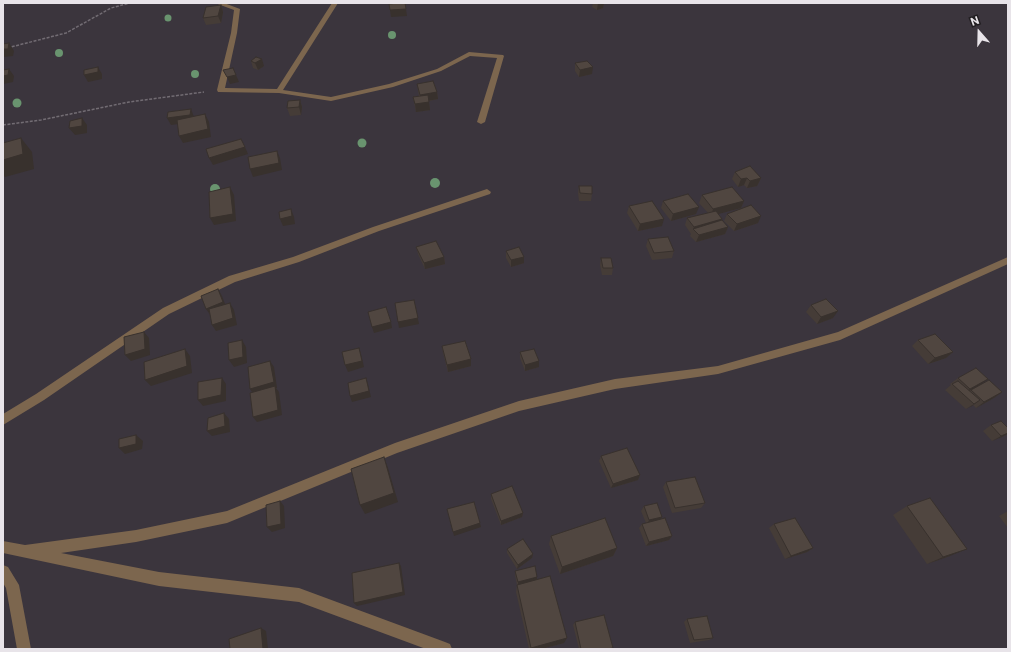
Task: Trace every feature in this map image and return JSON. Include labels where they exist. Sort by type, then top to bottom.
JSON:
[{"type":"street","points":[[218,3],[237,9],[234,33],[221,90],[279,91],[332,99],[398,84],[439,70],[469,54],[502,56],[481,122]]},
{"type":"street","points":[[279,91],[335,3]]},
{"type":"street","points":[[3,420],[40,397],[166,310],[232,279],[296,260],[376,229],[487,192]]},
{"type":"street","points":[[26,551],[136,536],[227,517],[395,448],[519,406],[615,384],[718,370],[840,336],[1008,260]]},
{"type":"street","points":[[3,547],[159,579],[299,595],[445,649]]},
{"type":"street","points":[[3,572],[12,585],[24,649]]},
{"type":"path","points":[[3,49],[66,33],[111,8],[130,3]]},
{"type":"path","points":[[3,125],[41,120],[129,102],[221,90]]},
{"type":"building","points":[[405,3],[406,9],[390,10],[389,4]]},
{"type":"building","points":[[221,5],[218,16],[203,18],[206,7]]},
{"type":"building","points":[[9,43],[8,49],[3,49],[3,44]]},
{"type":"building","points":[[256,57],[262,59],[255,63],[251,61]]},
{"type":"building","points":[[587,61],[593,67],[580,70],[575,63]]},
{"type":"building","points":[[98,67],[98,72],[84,75],[84,70]]},
{"type":"building","points":[[233,68],[236,75],[227,77],[223,70]]},
{"type":"building","points":[[9,69],[8,75],[3,76],[3,70]]},
{"type":"building","points":[[433,81],[437,92],[420,95],[417,84]]},
{"type":"building","points":[[428,95],[429,102],[415,104],[413,97]]},
{"type":"building","points":[[300,100],[299,107],[287,108],[288,101]]},
{"type":"building","points":[[191,109],[190,115],[167,118],[168,112]]},
{"type":"building","points":[[205,114],[208,129],[179,136],[177,120]]},
{"type":"building","points":[[82,118],[82,126],[69,128],[70,121]]},
{"type":"building","points":[[21,138],[23,154],[3,160],[3,143]]},
{"type":"building","points":[[241,139],[245,147],[209,158],[206,149]]},
{"type":"building","points":[[277,151],[279,163],[250,169],[248,157]]},
{"type":"building","points":[[750,166],[761,178],[750,181],[747,178],[741,179],[735,172]]},
{"type":"building","points":[[579,186],[592,186],[592,194],[580,193]]},
{"type":"building","points":[[230,187],[233,214],[210,218],[209,192]]},
{"type":"building","points":[[732,187],[744,201],[713,209],[702,195]]},
{"type":"building","points":[[688,194],[699,207],[673,214],[663,201]]},
{"type":"building","points":[[652,201],[664,219],[640,224],[629,206]]},
{"type":"building","points":[[751,205],[761,216],[737,224],[727,214]]},
{"type":"building","points":[[291,209],[292,216],[280,219],[279,212]]},
{"type":"building","points":[[716,211],[722,219],[694,227],[687,218]]},
{"type":"building","points":[[722,220],[728,227],[699,235],[693,229]]},
{"type":"building","points":[[668,237],[674,251],[654,253],[648,239]]},
{"type":"building","points":[[436,241],[444,257],[424,263],[416,247]]},
{"type":"building","points":[[519,247],[524,257],[511,260],[506,251]]},
{"type":"building","points":[[601,258],[611,258],[613,268],[603,268]]},
{"type":"building","points":[[218,289],[223,302],[206,309],[201,296]]},
{"type":"building","points":[[826,299],[838,311],[821,317],[811,305]]},
{"type":"building","points":[[414,300],[418,318],[398,322],[395,303]]},
{"type":"building","points":[[230,303],[233,318],[212,325],[209,309]]},
{"type":"building","points":[[386,307],[391,322],[372,327],[368,312]]},
{"type":"building","points":[[144,332],[145,349],[125,355],[124,337]]},
{"type":"building","points":[[935,334],[953,352],[935,358],[918,340]]},
{"type":"building","points":[[242,340],[243,357],[229,360],[228,343]]},
{"type":"building","points":[[465,341],[471,359],[447,365],[442,346]]},
{"type":"building","points":[[359,348],[362,361],[345,365],[342,352]]},
{"type":"building","points":[[185,349],[187,366],[145,380],[144,362]]},
{"type":"building","points":[[534,349],[539,361],[525,365],[520,352]]},
{"type":"building","points":[[270,361],[274,382],[250,389],[248,367]]},
{"type":"building","points":[[976,368],[988,379],[970,389],[958,378]]},
{"type":"building","points":[[222,378],[221,395],[198,400],[198,382]]},
{"type":"building","points":[[366,378],[369,391],[350,396],[348,383]]},
{"type":"building","points":[[989,380],[1002,392],[984,402],[971,390]]},
{"type":"building","points":[[958,381],[980,400],[974,404],[952,384]]},
{"type":"building","points":[[275,386],[278,410],[253,417],[250,393]]},
{"type":"building","points":[[224,413],[225,426],[207,431],[208,418]]},
{"type":"building","points":[[1001,421],[1008,428],[1008,433],[1001,436],[991,425]]},
{"type":"building","points":[[136,435],[136,444],[119,448],[119,439]]},
{"type":"building","points":[[627,448],[640,475],[613,484],[601,456]]},
{"type":"building","points":[[384,457],[394,493],[360,505],[351,469]]},
{"type":"building","points":[[695,477],[705,503],[675,508],[666,482]]},
{"type":"building","points":[[512,486],[523,513],[501,521],[491,494]]},
{"type":"building","points":[[930,498],[967,549],[943,557],[907,506]]},
{"type":"building","points":[[280,501],[281,524],[267,527],[266,505]]},
{"type":"building","points":[[474,502],[480,523],[453,532],[447,509]]},
{"type":"building","points":[[657,503],[662,517],[649,520],[644,506]]},
{"type":"building","points":[[605,518],[617,548],[562,567],[551,536]]},
{"type":"building","points":[[665,518],[672,536],[649,542],[642,524]]},
{"type":"building","points":[[795,518],[813,548],[791,556],[774,524]]},
{"type":"building","points":[[523,539],[533,554],[518,565],[507,549]]},
{"type":"building","points":[[399,563],[403,592],[354,603],[352,573]]},
{"type":"building","points":[[535,566],[537,577],[518,582],[515,571]]},
{"type":"building","points":[[550,576],[567,638],[531,648],[517,585]]},
{"type":"building","points":[[604,615],[613,648],[581,649],[575,622]]},
{"type":"building","points":[[707,616],[713,638],[694,640],[687,619]]},
{"type":"building","points":[[261,628],[263,649],[230,649],[229,639]]}]
